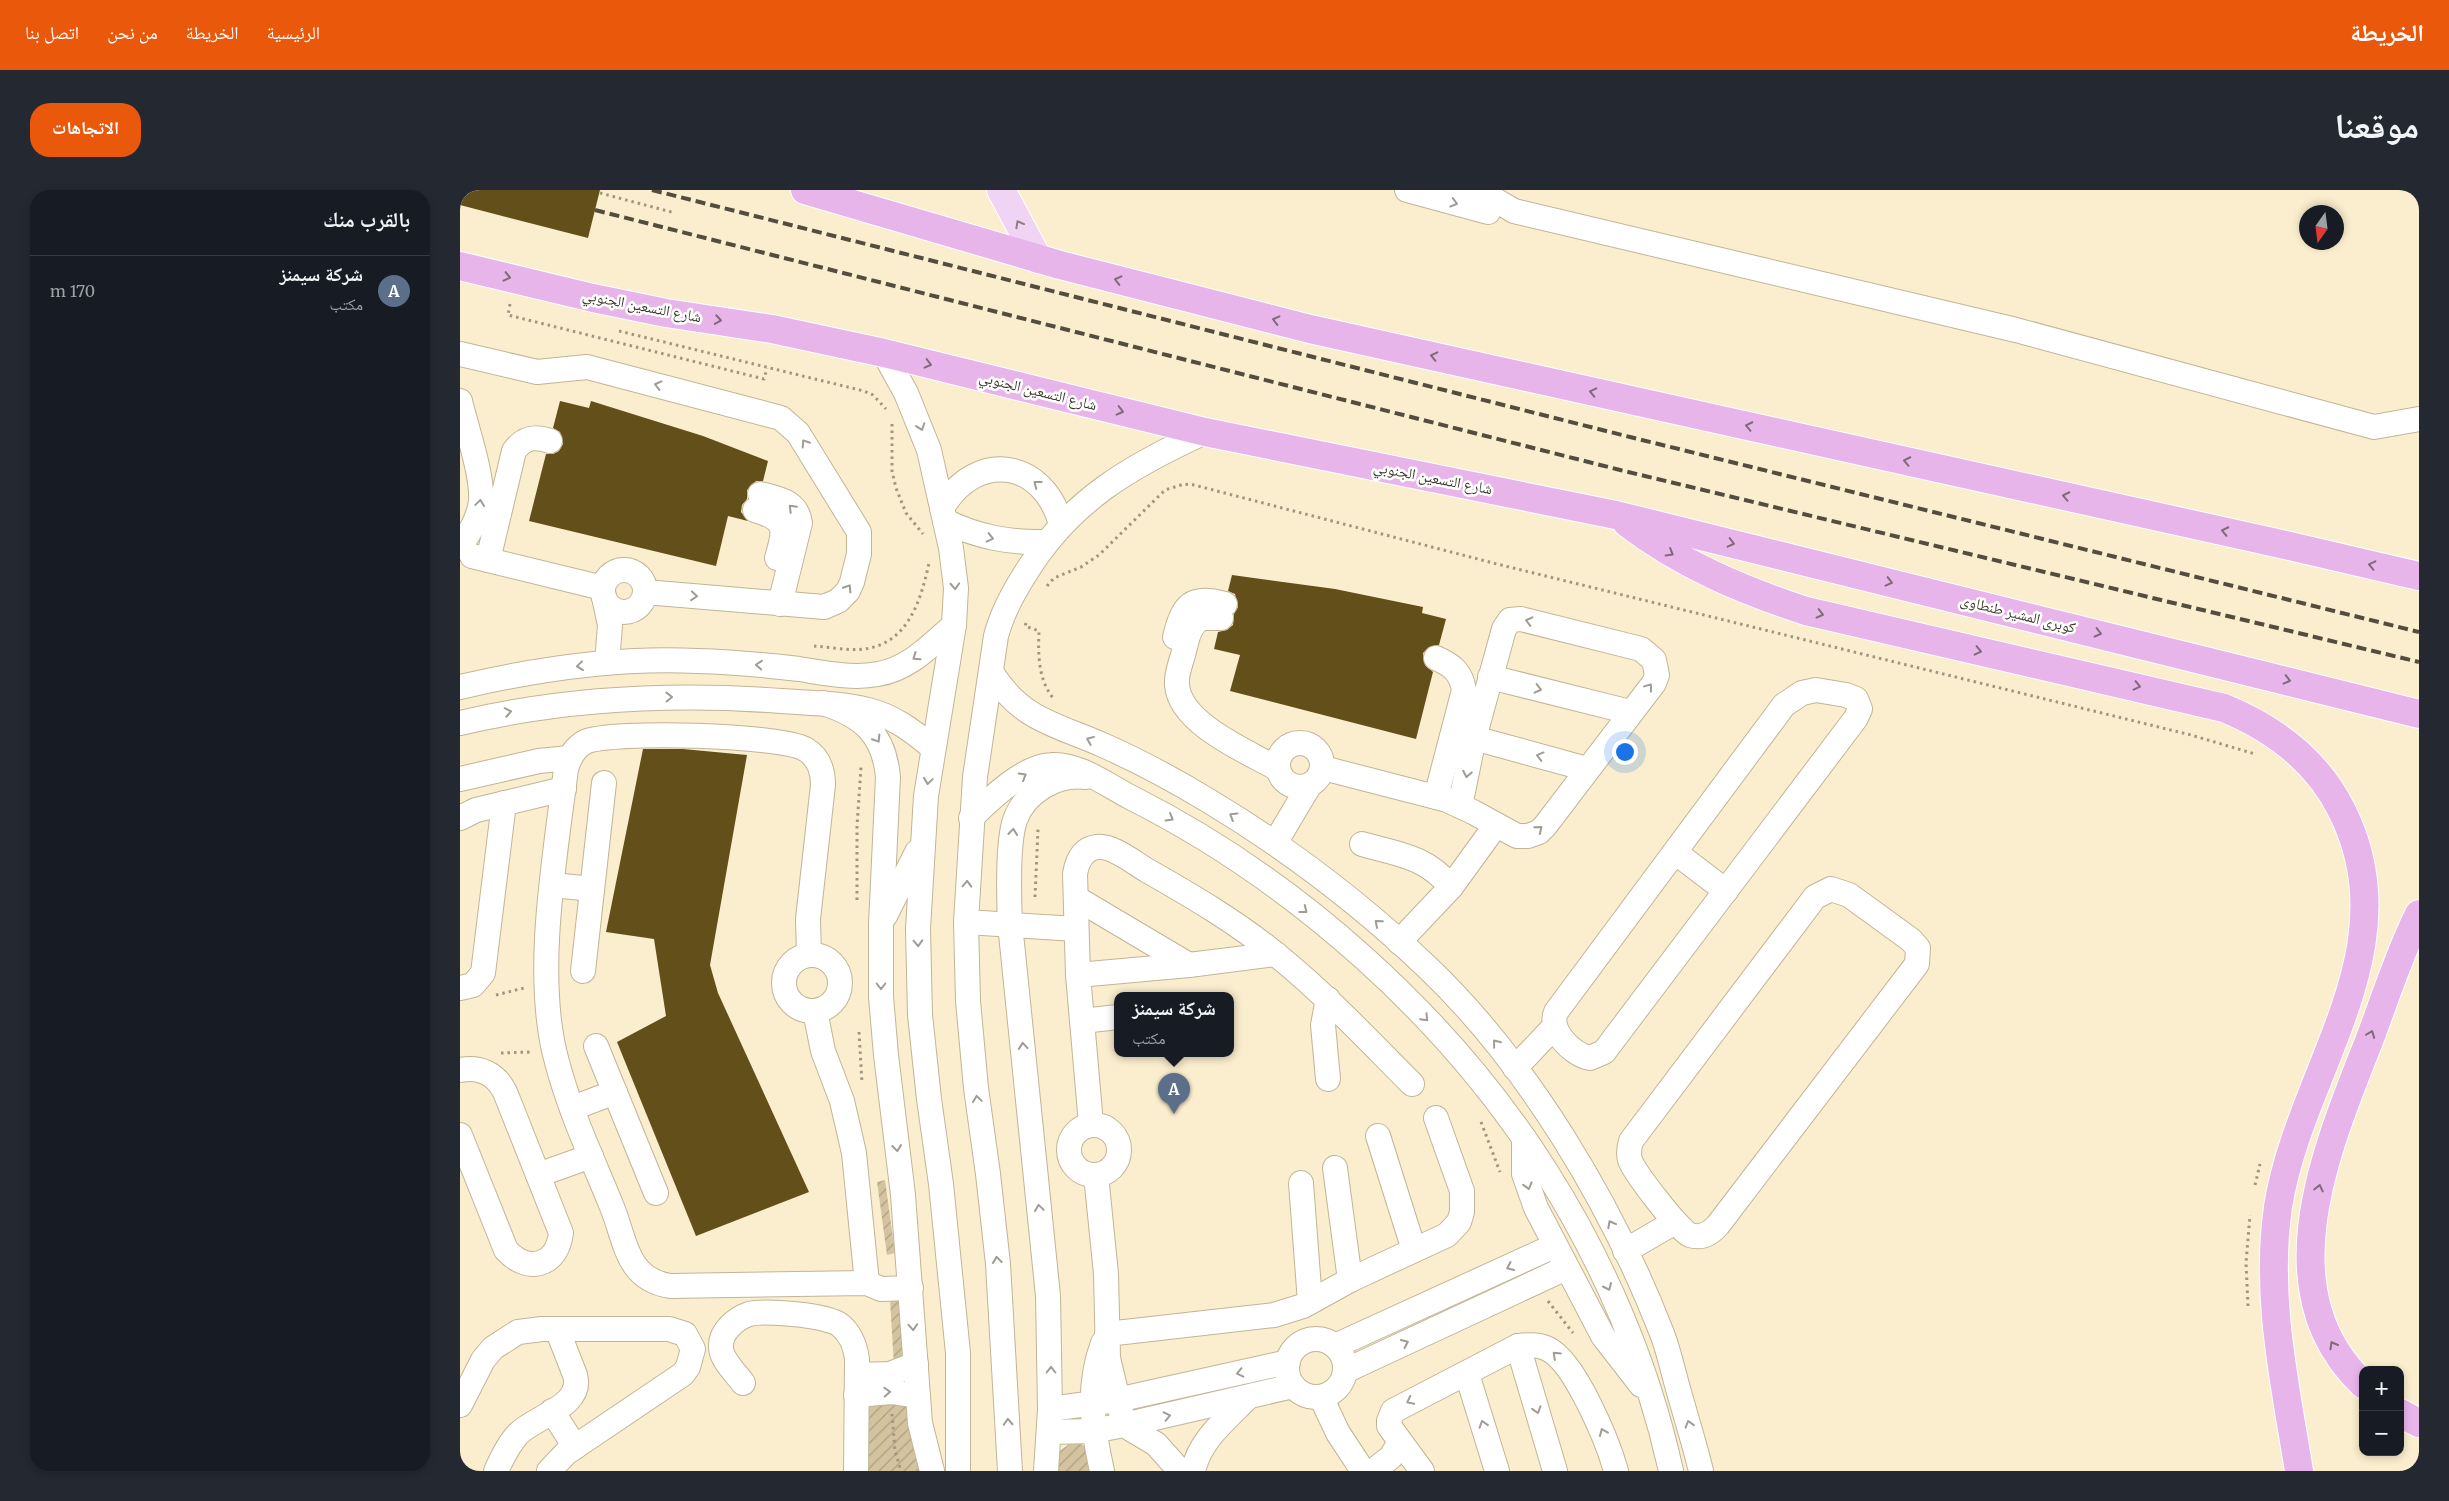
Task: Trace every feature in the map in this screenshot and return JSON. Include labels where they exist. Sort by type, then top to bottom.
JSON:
[{"type":"highway","points":[[805,190],[1038,259],[1310,328],[1640,403],[2253,537],[2419,576]]},
{"type":"highway","name":"شارع التسعين الجنوبي","points":[[460,266],[592,298],[666,313],[772,329],[884,352],[1205,432],[1616,515]]},
{"type":"highway","points":[[1616,515],[1645,537],[1675,556],[1738,587],[1780,602],[1840,619],[2224,708],[2270,730],[2290,745],[2324,782],[2349,825],[2358,849],[2366,898],[2366,923],[2362,948],[2348,998],[2293,1148],[2285,1176],[2275,1235],[2273,1264],[2276,1324],[2299,1471]]},
{"type":"highway","name":"كوبرى المشير طنطاوى","points":[[1616,515],[2419,714]]},
{"type":"highway","points":[[2359,1380],[2343,1362],[2321,1320],[2310,1274],[2311,1227],[2324,1167],[2342,1109],[2419,914]]},
{"type":"highway","points":[[2404,1415],[2419,1423]]},
{"type":"main road","points":[[1000,190],[1038,259]]},
{"type":"street","points":[[1407,190],[1485,212],[1514,211],[2016,330],[2374,428],[2419,419]]},
{"type":"street","points":[[1466,190],[1490,197],[1514,211]]},
{"type":"street","points":[[884,352],[895,370],[919,422],[929,450],[956,588],[954,625],[933,748],[921,844],[918,929],[920,1014],[942,1193],[958,1353],[958,1471]]},
{"type":"street","points":[[460,354],[538,372],[587,367],[770,414],[791,425],[854,521],[861,543],[852,582],[838,601],[824,607],[772,603],[642,599],[632,610],[615,610],[604,593],[460,553]]},
{"type":"street","points":[[460,401],[481,487],[478,513],[460,547]]},
{"type":"street","points":[[1010,1471],[999,1273],[976,1088],[968,1001],[966,922],[975,777],[991,672],[1001,620],[1021,579],[1053,533],[1098,491],[1125,472],[1205,432]]},
{"type":"street","points":[[494,561],[522,465],[532,454],[539,453],[548,448]]},
{"type":"street","points":[[943,514],[951,492],[964,480],[980,472],[999,470],[1016,472],[1033,480],[1046,492],[1056,507],[1053,533]]},
{"type":"street","points":[[757,502],[777,519],[784,530],[772,603]]},
{"type":"street","points":[[943,514],[990,538],[1018,542],[1053,533]]},
{"type":"street","points":[[621,570],[630,571],[638,575],[643,583],[642,599],[628,625],[615,662],[604,593],[606,580],[613,573],[621,570]]},
{"type":"street","points":[[1223,611],[1195,622],[1191,628],[1177,677],[1179,696],[1183,705],[1205,727],[1281,775],[1292,786],[1300,787],[1316,777],[1430,796],[1460,806],[1517,836],[1528,836],[1539,832],[1654,683],[1657,675],[1654,660],[1649,653],[1530,621],[1515,619],[1506,624],[1474,738],[1460,806]]},
{"type":"street","points":[[460,687],[505,676],[615,662],[695,660],[859,677],[880,674],[900,668],[918,657],[954,625]]},
{"type":"street","points":[[1430,796],[1449,693],[1434,665]]},
{"type":"street","points":[[991,672],[1011,700],[1038,718],[1106,746],[1160,773],[1267,838],[1329,883],[1399,942],[1428,968],[1476,1020],[1515,1068],[1550,1119],[1589,1184],[1625,1251],[1662,1333],[1701,1471]]},
{"type":"street","points":[[1490,677],[1630,712]]},
{"type":"street","points":[[1816,690],[1846,695],[1856,699],[1860,709],[1856,718],[1726,891],[1600,1055],[1590,1058],[1580,1055],[1557,1033],[1554,1026],[1556,1012],[1789,700],[1802,693],[1816,690]]},
{"type":"street","points":[[639,698],[639,717],[644,734]]},
{"type":"street","points":[[460,723],[534,707],[613,699],[738,698],[824,703],[868,710],[885,715],[901,723],[933,748]]},
{"type":"street","points":[[613,699],[618,719],[618,735]]},
{"type":"street","points":[[824,703],[857,717],[868,726],[883,750],[887,763],[888,777],[881,924],[881,997],[910,1280],[920,1423],[932,1471]]},
{"type":"street","points":[[809,955],[808,919],[823,775],[815,757],[807,750],[788,743],[644,734],[602,737],[583,743],[569,758],[553,885],[547,982],[554,1051],[573,1108],[616,1216],[631,1261],[638,1271],[658,1284],[670,1286],[867,1283],[881,1289],[910,1280]]},
{"type":"street","points":[[1474,738],[1587,769]]},
{"type":"street","points":[[1300,742],[1309,744],[1317,750],[1322,758],[1316,777],[1267,838],[1268,827],[1280,811],[1284,801],[1278,759],[1290,744],[1300,742]]},
{"type":"street","points":[[460,779],[539,761],[569,758]]},
{"type":"street","points":[[971,818],[1007,786],[1044,766],[1066,766],[1152,808],[1230,856],[1328,928],[1371,966],[1452,1047],[1490,1090],[1524,1138],[1573,1218],[1598,1265],[1620,1313],[1650,1394],[1671,1471]]},
{"type":"street","points":[[1046,1471],[1050,1432],[1047,1286],[1010,924],[1011,851],[1014,822],[1032,795],[1054,781],[1080,776],[1093,778]]},
{"type":"street","points":[[582,971],[604,783]]},
{"type":"street","points":[[460,818],[466,814],[564,789]]},
{"type":"street","points":[[460,988],[473,985],[483,973],[504,804]]},
{"type":"street","points":[[1399,942],[1451,887],[1496,825]]},
{"type":"street","points":[[881,924],[921,844]]},
{"type":"street","points":[[1362,844],[1425,862],[1451,887]]},
{"type":"street","points":[[1091,1124],[1078,974],[1075,874],[1079,860],[1090,849],[1105,848],[1182,890],[1276,954],[1328,999],[1412,1084]]},
{"type":"street","points":[[1676,853],[1726,891]]},
{"type":"street","points":[[553,885],[592,889]]},
{"type":"street","points":[[1825,890],[1844,891],[1915,943],[1919,953],[1917,964],[1713,1230],[1706,1235],[1691,1236],[1684,1232],[1675,1222],[1631,1162],[1629,1148],[1631,1141],[1815,897],[1825,890]]},
{"type":"street","points":[[1076,898],[1189,965]]},
{"type":"street","points":[[966,922],[1076,928]]},
{"type":"street","points":[[1078,974],[1189,965],[1276,954]]},
{"type":"street","points":[[809,955],[818,956],[832,964],[840,980],[836,997],[824,1008],[815,1011],[798,1008],[786,995],[784,986],[788,969],[793,962],[809,955]]},
{"type":"street","points":[[1328,999],[1323,1026],[1328,1079]]},
{"type":"street","points":[[815,1011],[823,1051],[842,1101],[852,1144],[867,1283]]},
{"type":"street","points":[[1082,1021],[1114,1017]]},
{"type":"street","points":[[1515,1068],[1554,1026]]},
{"type":"street","points":[[596,1046],[656,1193]]},
{"type":"street","points":[[460,1070],[478,1069],[495,1077],[501,1084],[561,1233],[559,1244],[554,1254],[545,1261],[534,1264],[523,1263],[513,1258],[506,1250],[460,1135]]},
{"type":"street","points":[[573,1108],[615,1092]]},
{"type":"street","points":[[1107,1334],[1274,1315],[1310,1302],[1350,1280],[1447,1235],[1459,1222],[1462,1212],[1462,1192],[1436,1118]]},
{"type":"street","points":[[1524,1138],[1550,1119]]},
{"type":"street","points":[[1091,1124],[1110,1130],[1116,1138],[1119,1147],[1118,1158],[1113,1166],[1106,1172],[1096,1175],[1079,1170],[1069,1156],[1070,1139],[1083,1127],[1091,1124]]},
{"type":"street","points":[[1378,1136],[1414,1250]]},
{"type":"street","points":[[1524,1138],[1523,1156],[1529,1192],[1554,1246],[1603,1336],[1625,1366],[1650,1394]]},
{"type":"street","points":[[538,1175],[592,1156]]},
{"type":"street","points":[[1336,1168],[1350,1280]]},
{"type":"street","points":[[1096,1175],[1106,1274],[1108,1358],[1124,1425],[1156,1444],[1167,1454],[1180,1471]]},
{"type":"street","points":[[1300,1183],[1310,1302]]},
{"type":"street","points":[[1625,1251],[1675,1222]]},
{"type":"street","points":[[1335,1346],[1554,1246]]},
{"type":"street","points":[[1345,1372],[1566,1268]]},
{"type":"street","points":[[748,1378],[722,1352],[722,1339],[729,1327],[749,1314],[760,1313],[828,1319],[839,1325],[848,1334],[855,1346],[856,1471]]},
{"type":"street","points":[[496,1471],[510,1443],[517,1435],[572,1398],[577,1387],[576,1375],[557,1329]]},
{"type":"street","points":[[460,1405],[483,1360],[493,1348],[518,1332],[557,1329],[677,1330],[689,1338],[693,1349],[688,1367],[683,1374],[575,1447],[549,1471]]},
{"type":"street","points":[[1102,1471],[1093,1431],[1092,1404],[1097,1362],[1107,1334]]},
{"type":"street","points":[[1322,1340],[1335,1346],[1344,1362],[1345,1372],[1337,1388],[1321,1397],[1311,1396],[1293,1386],[1287,1371],[1288,1362],[1294,1349],[1307,1341],[1322,1340]]},
{"type":"street","points":[[1422,1471],[1389,1426],[1393,1411],[1518,1346],[1539,1345],[1557,1355],[1594,1412],[1616,1471]]},
{"type":"street","points":[[1518,1346],[1555,1471]]},
{"type":"street","points":[[1050,1409],[1117,1400],[1288,1362]]},
{"type":"street","points":[[856,1385],[900,1372],[916,1364]]},
{"type":"street","points":[[1467,1374],[1497,1471]]},
{"type":"street","points":[[856,1385],[918,1396]]},
{"type":"street","points":[[1050,1432],[1093,1431],[1293,1386]]},
{"type":"street","points":[[1193,1471],[1197,1458],[1210,1436],[1248,1397]]},
{"type":"street","points":[[1321,1397],[1338,1433],[1364,1471]]},
{"type":"street","points":[[552,1411],[575,1447]]},
{"type":"street","points":[[1373,1471],[1391,1457],[1400,1442]]},
{"type":"street","points":[[1410,1471],[1418,1471]]},
{"type":"path","points":[[600,193],[675,213]]},
{"type":"path","points":[[502,302],[520,306]]},
{"type":"path","points":[[510,304],[508,315],[658,353],[764,379],[767,368]]},
{"type":"path","points":[[615,330],[864,391],[880,401],[886,409],[892,426],[891,462],[896,488],[906,513],[926,538]]},
{"type":"path","points":[[809,645],[864,649],[876,646],[899,632],[908,623],[920,600],[930,556]]},
{"type":"path","points":[[1034,926],[1035,870],[1039,822]]},
{"type":"path","points":[[489,997],[547,982]]},
{"type":"path","points":[[498,1053],[554,1051]]},
{"type":"path","points":[[1477,1114],[1503,1180]]},
{"type":"shaded area","points":[[885,1180],[895,1253],[887,1255],[877,1182]]},
{"type":"shaded area","points":[[890,1299],[898,1299],[904,1302],[910,1357],[894,1367]]},
{"type":"shaded area","points":[[878,1402],[910,1404],[923,1471],[868,1471],[867,1409]]},
{"type":"shaded area","points":[[1072,1442],[1083,1445],[1088,1451],[1091,1471],[1053,1471],[1057,1453]]},
{"type":"building","points":[[460,190],[600,190],[588,238],[460,205]]},
{"type":"building","points":[[560,401],[589,408],[591,401],[703,436],[768,461],[763,481],[756,481],[747,490],[747,499],[742,505],[741,512],[748,521],[728,516],[716,566],[529,521],[546,454],[553,454],[559,451],[563,444],[560,432],[553,428]]},
{"type":"building","points":[[1232,575],[1335,589],[1423,607],[1422,613],[1446,619],[1439,645],[1429,647],[1423,653],[1425,665],[1433,672],[1416,739],[1230,691],[1240,655],[1214,649],[1218,632],[1227,630],[1233,625],[1234,614],[1238,607],[1235,594],[1228,591]]},
{"type":"building","points":[[643,749],[683,749],[747,755],[710,965],[718,993],[809,1192],[696,1236],[617,1042],[666,1016],[654,939],[606,932]]},
{"type":"railway","points":[[652,190],[1630,437],[2419,632]]},
{"type":"railway","points":[[595,210],[1620,470],[2419,662]]},
{"type":"place","name":"شركة سيمنز","points":[[1174,1114]]}]
